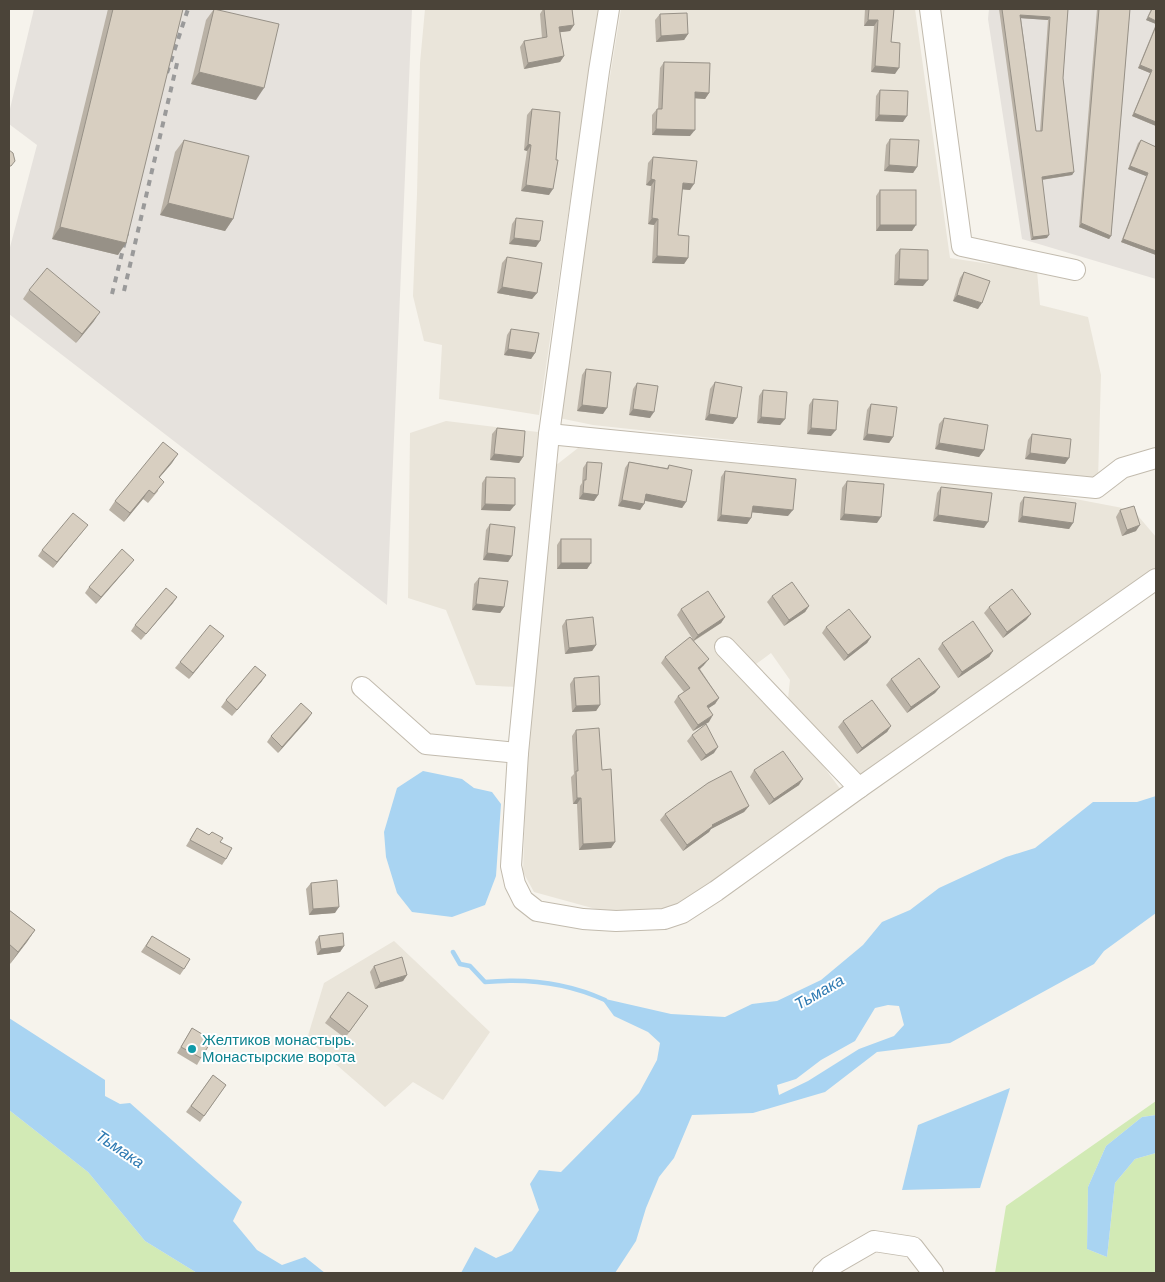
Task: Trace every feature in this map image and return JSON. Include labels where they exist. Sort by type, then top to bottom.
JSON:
[{"type":"street","points":[[609,9],[549,434],[518,753],[511,866],[515,884],[523,900],[536,911],[583,919],[624,921],[664,919],[682,913],[716,891],[1156,579]]},
{"type":"street","points":[[930,9],[962,246],[1075,270]]},
{"type":"street","points":[[549,434],[1096,488],[1122,468],[1156,458]]},
{"type":"street","points":[[725,647],[859,788]]},
{"type":"street","points":[[362,687],[426,744],[518,753]]},
{"type":"street","points":[[823,1273],[829,1267],[874,1241],[913,1247],[932,1273]]},
{"type":"shaded area","points":[[34,9],[412,9],[387,605],[9,314],[9,251],[37,145],[9,124],[9,113]]},
{"type":"shaded area","points":[[425,9],[598,9],[539,415],[439,399],[442,345],[424,341],[413,296],[420,63]]},
{"type":"shaded area","points":[[621,9],[915,9],[950,258],[1037,271],[1040,305],[1088,317],[1101,375],[1098,480],[593,425],[559,418],[579,266]]},
{"type":"shaded area","points":[[989,9],[1156,9],[1156,279],[1022,239],[988,19]]},
{"type":"shaded area","points":[[446,421],[538,432],[516,687],[476,685],[446,610],[408,598],[410,433]]},
{"type":"shaded area","points":[[578,448],[1044,493],[1133,510],[1156,537],[1156,570],[862,775],[842,763],[788,699],[790,680],[771,653],[752,667],[724,643],[714,650],[803,739],[841,790],[675,911],[614,914],[534,892],[523,872],[526,777],[555,466]]},
{"type":"shaded area","points":[[394,941],[490,1032],[443,1100],[413,1082],[385,1107],[307,1039],[324,983]]},
{"type":"green space","points":[[1156,1101],[1156,1115],[1142,1117],[1106,1146],[1088,1187],[1087,1249],[1107,1257],[1115,1183],[1135,1159],[1156,1153],[1156,1273],[995,1273],[1006,1206]]},
{"type":"green space","points":[[9,1110],[88,1172],[145,1241],[197,1273],[9,1273]]},
{"type":"water","points":[[423,771],[462,779],[474,788],[492,792],[501,804],[496,876],[485,905],[452,917],[412,912],[397,893],[386,857],[384,832],[397,788]]},
{"type":"water","name":"Тьмака","points":[[1156,796],[1156,913],[1104,951],[1094,964],[950,1043],[877,1052],[825,1092],[753,1113],[692,1115],[674,1158],[659,1177],[646,1208],[636,1241],[615,1273],[461,1273],[475,1247],[496,1258],[512,1251],[539,1210],[530,1184],[539,1170],[561,1172],[639,1093],[657,1060],[660,1043],[648,1032],[614,1016],[601,998],[671,1014],[725,1017],[752,1004],[777,1001],[821,980],[863,945],[882,922],[910,910],[939,888],[1006,857],[1035,848],[1093,802],[1137,802]],"holes":[[[888,1005],[899,1006],[904,1025],[894,1036],[859,1049],[808,1081],[779,1095],[777,1085],[796,1079],[821,1060],[855,1041],[875,1008]]]},
{"type":"water","name":"Тьмака","points":[[9,1018],[105,1080],[105,1096],[120,1104],[130,1103],[242,1202],[233,1221],[257,1250],[282,1265],[305,1257],[325,1273],[197,1273],[145,1241],[88,1172],[9,1110]]},
{"type":"water","points":[[1010,1088],[980,1188],[902,1190],[918,1125]]},
{"type":"water","points":[[1156,1115],[1156,1153],[1135,1159],[1115,1183],[1107,1257],[1087,1249],[1088,1187],[1106,1146],[1142,1117]]},
{"type":"building","points":[[113,9],[183,9],[126,243],[60,227]]},
{"type":"building","points":[[214,9],[279,24],[264,88],[199,72]]},
{"type":"building","points":[[544,9],[572,9],[574,25],[559,27],[564,56],[528,63],[524,41],[547,37]]},
{"type":"building","points":[[869,9],[894,9],[891,42],[900,43],[899,68],[875,66],[878,20],[868,20]]},
{"type":"building","points":[[1002,9],[1068,9],[1063,78],[1074,172],[1042,177],[1049,235],[1033,237]],"holes":[[[1020,15],[1050,17],[1042,131],[1036,131]]]},
{"type":"building","points":[[1099,9],[1130,9],[1111,236],[1081,223]]},
{"type":"building","points":[[1152,9],[1156,9],[1156,21],[1148,17]]},
{"type":"building","points":[[687,13],[688,34],[661,36],[660,14]]},
{"type":"building","points":[[1156,26],[1156,122],[1134,113],[1152,70],[1140,65]]},
{"type":"building","points":[[664,62],[710,63],[709,93],[695,92],[695,130],[656,129],[657,109],[662,109]]},
{"type":"building","points":[[880,90],[908,91],[907,116],[879,115]]},
{"type":"building","points":[[532,109],[560,112],[556,160],[558,160],[553,189],[526,185],[531,145],[528,144]]},
{"type":"building","points":[[890,139],[919,140],[917,167],[889,165]]},
{"type":"building","points":[[184,140],[249,156],[233,219],[168,203]]},
{"type":"building","points":[[1141,140],[1156,147],[1156,251],[1123,239],[1148,173],[1130,166]]},
{"type":"building","points":[[9,150],[13,153],[15,161],[11,166],[9,166]]},
{"type":"building","points":[[653,157],[697,161],[694,184],[683,183],[678,235],[689,236],[688,258],[657,256],[658,219],[652,218],[655,180],[651,179]]},
{"type":"building","points":[[880,190],[916,190],[916,225],[880,225]]},
{"type":"building","points":[[516,218],[543,221],[540,241],[514,238]]},
{"type":"building","points":[[900,249],[928,250],[928,280],[899,279]]},
{"type":"building","points":[[507,257],[542,263],[537,293],[502,287]]},
{"type":"building","points":[[47,268],[100,312],[82,334],[29,290]]},
{"type":"building","points":[[964,272],[990,281],[982,303],[957,295]]},
{"type":"building","points":[[511,329],[539,333],[535,353],[508,349]]},
{"type":"building","points":[[586,369],[611,372],[607,408],[582,405]]},
{"type":"building","points":[[715,382],[742,387],[737,418],[709,414]]},
{"type":"building","points":[[637,383],[658,386],[654,412],[633,409]]},
{"type":"building","points":[[763,390],[787,392],[785,419],[761,417]]},
{"type":"building","points":[[813,399],[838,401],[836,430],[811,428]]},
{"type":"building","points":[[871,404],[897,407],[893,437],[867,434]]},
{"type":"building","points":[[944,418],[988,425],[984,450],[939,443]]},
{"type":"building","points":[[497,428],[525,431],[523,457],[494,454]]},
{"type":"building","points":[[1032,434],[1071,439],[1069,458],[1030,453]]},
{"type":"building","points":[[163,442],[178,454],[159,477],[164,482],[154,494],[149,490],[130,513],[115,501]]},
{"type":"building","points":[[587,462],[602,463],[598,495],[583,493]]},
{"type":"building","points":[[629,462],[668,469],[669,465],[692,470],[686,502],[646,494],[644,504],[622,500]]},
{"type":"building","points":[[725,471],[796,479],[793,510],[753,506],[751,518],[721,515]]},
{"type":"building","points":[[486,477],[515,478],[515,505],[485,504]]},
{"type":"building","points":[[847,481],[884,484],[881,517],[844,514]]},
{"type":"building","points":[[941,487],[992,493],[988,522],[938,515]]},
{"type":"building","points":[[1024,497],[1076,503],[1073,523],[1022,516]]},
{"type":"building","points":[[1134,506],[1140,525],[1127,530],[1120,510]]},
{"type":"building","points":[[73,513],[88,525],[57,562],[42,550]]},
{"type":"building","points":[[490,524],[515,527],[512,556],[487,553]]},
{"type":"building","points":[[561,539],[591,539],[591,563],[561,563]]},
{"type":"building","points":[[122,549],[134,560],[101,597],[89,587]]},
{"type":"building","points":[[479,578],[508,581],[504,607],[476,604]]},
{"type":"building","points":[[792,582],[809,606],[789,620],[772,596]]},
{"type":"building","points":[[166,588],[177,597],[146,634],[135,625]]},
{"type":"building","points":[[1012,589],[1031,614],[1007,632],[989,607]]},
{"type":"building","points":[[708,591],[725,617],[698,635],[681,609]]},
{"type":"building","points":[[849,609],[871,637],[848,655],[826,627]]},
{"type":"building","points":[[593,617],[596,645],[569,648],[566,620]]},
{"type":"building","points":[[973,621],[993,651],[962,672],[942,643]]},
{"type":"building","points":[[210,625],[224,636],[193,673],[180,662]]},
{"type":"building","points":[[690,637],[709,659],[698,668],[719,698],[707,706],[713,715],[698,725],[678,696],[690,688],[665,657]]},
{"type":"building","points":[[919,658],[940,687],[911,707],[891,679]]},
{"type":"building","points":[[255,666],[266,675],[237,710],[226,700]]},
{"type":"building","points":[[599,676],[600,705],[576,706],[574,678]]},
{"type":"building","points":[[872,700],[891,726],[862,748],[843,721]]},
{"type":"building","points":[[301,703],[312,713],[282,747],[271,736]]},
{"type":"building","points":[[706,724],[718,747],[706,755],[692,735]]},
{"type":"building","points":[[599,728],[602,770],[611,769],[615,842],[583,844],[581,798],[577,798],[576,730]]},
{"type":"building","points":[[783,751],[803,779],[774,799],[754,770]]},
{"type":"building","points":[[731,771],[749,806],[712,825],[687,845],[665,814],[708,783]]},
{"type":"building","points":[[197,828],[209,835],[212,832],[223,838],[220,842],[232,848],[226,859],[190,840]]},
{"type":"building","points":[[337,880],[339,907],[313,909],[311,883]]},
{"type":"building","points":[[9,910],[35,930],[18,952],[9,944]]},
{"type":"building","points":[[343,933],[344,946],[321,949],[319,936]]},
{"type":"building","points":[[152,936],[190,959],[184,969],[146,946]]},
{"type":"building","points":[[402,957],[407,975],[380,983],[374,966]]},
{"type":"building","points":[[348,992],[368,1006],[349,1032],[330,1017]]},
{"type":"building","name":"Желтиков монастырь. Монастырские ворота","points":[[192,1028],[212,1040],[201,1058],[181,1047]]},
{"type":"building","points":[[213,1075],[226,1085],[204,1116],[191,1106]]},
{"type":"waterway","points":[[453,952],[460,964],[470,966],[485,982],[531,981],[561,985],[605,1000]]},
{"type":"railway","points":[[167,73],[188,9]]},
{"type":"railway","points":[[124,291],[178,59]]},
{"type":"railway","points":[[112,294],[127,233]]},
{"type":"place","name":"Желтиков монастырь. Монастырские ворота","points":[[192,1049]]}]
